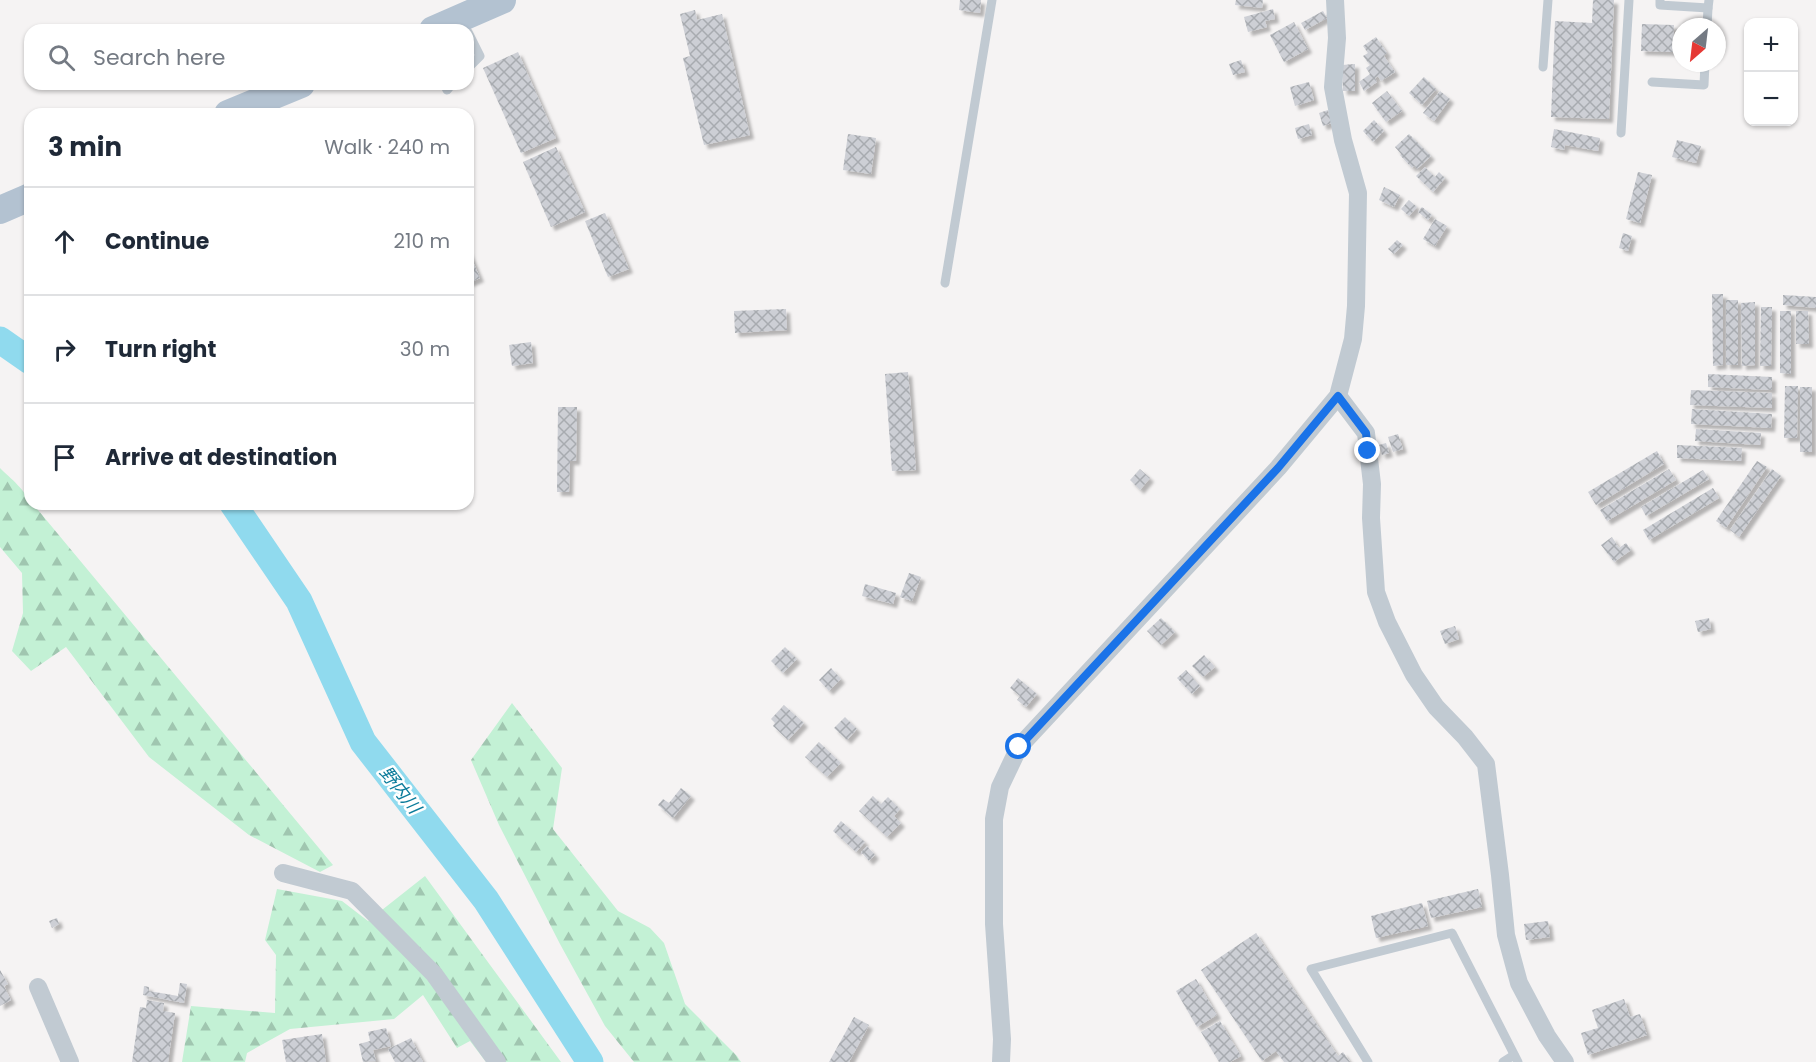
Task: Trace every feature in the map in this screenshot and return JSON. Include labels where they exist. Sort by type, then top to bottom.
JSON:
[{"type":"main road","points":[[469,24],[502,0]]},
{"type":"main road","points":[[243,108],[286,90]]},
{"type":"main road","points":[[0,210],[24,200]]},
{"type":"street","points":[[1001,1062],[1002,1039],[994,924],[994,819],[1000,787],[1019,747],[1278,468],[1338,396],[1353,339],[1356,306],[1358,193],[1343,140],[1333,87],[1337,38],[1335,0]]},
{"type":"street","points":[[1338,396],[1366,433],[1372,484],[1371,518],[1376,592],[1387,622],[1413,675],[1436,707],[1465,737],[1486,764],[1506,935],[1519,983],[1547,1036],[1565,1062]]},
{"type":"street","points":[[283,873],[352,891],[434,974],[497,1062]]},
{"type":"street","points":[[38,987],[70,1062]]},
{"type":"lane","points":[[945,283],[992,0]]},
{"type":"lane","points":[[1543,67],[1548,0]]},
{"type":"lane","points":[[1621,134],[1629,0]]},
{"type":"lane","points":[[1660,0],[1660,5],[1709,4]]},
{"type":"lane","points":[[474,44],[480,56],[474,62]]},
{"type":"lane","points":[[1652,82],[1704,85],[1705,72]]},
{"type":"lane","points":[[1368,1062],[1311,969],[1452,933],[1516,1059],[1503,1062]]},
{"type":"green space","points":[[0,468],[24,493],[24,510],[38,510],[333,865],[320,872],[249,835],[149,757],[66,647],[31,671],[12,651],[23,613],[22,573],[0,547]]},
{"type":"green space","points":[[512,703],[562,768],[553,829],[618,911],[650,928],[664,943],[685,1004],[741,1062],[634,1062],[605,1026],[499,825],[471,760]]},
{"type":"green space","points":[[425,876],[561,1062],[486,1062],[470,1041],[457,1048],[423,995],[394,1019],[290,1029],[247,1053],[245,1062],[182,1062],[191,1006],[275,1013],[276,955],[265,940],[277,889],[342,901],[368,921]]},
{"type":"building","points":[[960,0],[981,0],[980,13],[959,10]]},
{"type":"building","points":[[1236,0],[1263,0],[1262,8],[1235,5]]},
{"type":"building","points":[[1593,0],[1614,0],[1609,119],[1551,117],[1555,21],[1592,23]]},
{"type":"building","points":[[1273,9],[1275,19],[1265,21],[1267,27],[1248,32],[1244,17]]},
{"type":"building","points":[[695,10],[697,20],[722,14],[750,135],[704,145],[683,58],[690,56],[680,14]]},
{"type":"building","points":[[1323,11],[1327,18],[1305,30],[1301,23]]},
{"type":"building","points":[[1294,22],[1308,49],[1284,62],[1270,35]]},
{"type":"building","points":[[1642,24],[1672,25],[1672,52],[1641,51]]},
{"type":"building","points":[[1376,37],[1387,53],[1384,56],[1395,72],[1381,81],[1378,76],[1375,78],[1377,82],[1364,91],[1359,82],[1370,74],[1366,68],[1370,65],[1363,56],[1368,53],[1363,46]]},
{"type":"building","points":[[518,52],[556,138],[521,153],[483,68]]},
{"type":"building","points":[[1241,60],[1245,72],[1233,75],[1229,64]]},
{"type":"building","points":[[1355,64],[1355,91],[1343,91],[1342,65]]},
{"type":"building","points":[[1424,77],[1436,89],[1422,105],[1409,93]]},
{"type":"building","points":[[1309,82],[1314,100],[1295,106],[1290,87]]},
{"type":"building","points":[[1387,91],[1402,111],[1386,122],[1372,103]]},
{"type":"building","points":[[1440,91],[1450,99],[1434,121],[1423,113]]},
{"type":"building","points":[[1328,110],[1332,123],[1323,126],[1319,113]]},
{"type":"building","points":[[1374,120],[1384,131],[1373,142],[1363,131]]},
{"type":"building","points":[[1309,124],[1312,135],[1298,139],[1295,128]]},
{"type":"building","points":[[1554,129],[1600,138],[1598,151],[1565,145],[1564,150],[1551,147]]},
{"type":"building","points":[[848,134],[876,138],[871,174],[843,170]]},
{"type":"building","points":[[1409,134],[1431,156],[1417,169],[1414,166],[1412,168],[1395,147]]},
{"type":"building","points":[[1677,140],[1701,146],[1696,163],[1672,157]]},
{"type":"building","points":[[556,147],[585,212],[551,227],[523,162]]},
{"type":"building","points":[[1425,167],[1435,177],[1439,172],[1445,178],[1433,192],[1416,176]]},
{"type":"building","points":[[1638,172],[1652,175],[1640,223],[1626,219]]},
{"type":"building","points":[[1384,187],[1400,195],[1394,207],[1379,200]]},
{"type":"building","points":[[1409,200],[1417,207],[1409,216],[1401,209]]},
{"type":"building","points":[[1422,207],[1432,215],[1428,220],[1418,212]]},
{"type":"building","points":[[605,213],[629,269],[608,277],[585,221]]},
{"type":"building","points":[[1435,219],[1447,226],[1435,246],[1423,239]]},
{"type":"building","points":[[1623,233],[1632,236],[1628,251],[1619,248]]},
{"type":"building","points":[[1397,240],[1403,245],[1394,254],[1388,249]]},
{"type":"building","points":[[474,264],[480,278],[474,281]]},
{"type":"building","points":[[1712,294],[1723,294],[1723,365],[1713,366]]},
{"type":"building","points":[[1783,295],[1816,297],[1816,308],[1783,305]]},
{"type":"building","points":[[1726,300],[1738,300],[1738,365],[1726,365]]},
{"type":"building","points":[[1755,302],[1755,365],[1742,366],[1741,303]]},
{"type":"building","points":[[1761,307],[1772,307],[1771,366],[1760,366]]},
{"type":"building","points":[[786,309],[787,330],[735,333],[734,311]]},
{"type":"building","points":[[1780,311],[1791,311],[1791,374],[1780,373]]},
{"type":"building","points":[[1796,311],[1808,311],[1809,344],[1796,344]]},
{"type":"building","points":[[531,342],[533,363],[512,366],[509,345]]},
{"type":"building","points":[[908,372],[916,470],[892,471],[885,374]]},
{"type":"building","points":[[1708,374],[1772,377],[1772,390],[1708,387]]},
{"type":"building","points":[[1785,386],[1798,386],[1797,438],[1784,438]]},
{"type":"building","points":[[1800,387],[1812,387],[1812,452],[1800,452]]},
{"type":"building","points":[[1691,390],[1772,393],[1772,408],[1690,405]]},
{"type":"building","points":[[558,407],[577,407],[576,461],[570,461],[569,492],[557,492]]},
{"type":"building","points":[[1692,409],[1772,414],[1771,428],[1691,424]]},
{"type":"building","points":[[1696,429],[1761,433],[1760,445],[1695,441]]},
{"type":"building","points":[[1398,434],[1403,449],[1393,452],[1388,437]]},
{"type":"building","points":[[1386,443],[1389,453],[1382,455],[1379,445]]},
{"type":"building","points":[[1677,445],[1742,448],[1741,461],[1677,458]]},
{"type":"building","points":[[1657,451],[1664,464],[1596,505],[1588,492]]},
{"type":"building","points":[[1757,461],[1767,467],[1726,528],[1716,521]]},
{"type":"building","points":[[1140,469],[1150,478],[1140,490],[1130,480]]},
{"type":"building","points":[[1669,469],[1676,480],[1607,521],[1600,510]]},
{"type":"building","points":[[1772,469],[1781,476],[1739,537],[1730,530]]},
{"type":"building","points":[[1703,470],[1709,479],[1646,516],[1641,507]]},
{"type":"building","points":[[1713,488],[1719,498],[1649,540],[1643,530]]},
{"type":"building","points":[[1612,537],[1619,548],[1626,543],[1631,550],[1614,562],[1601,545]]},
{"type":"building","points":[[909,573],[921,577],[912,601],[900,597]]},
{"type":"building","points":[[865,584],[896,593],[893,604],[862,596]]},
{"type":"building","points":[[1161,618],[1175,632],[1161,645],[1147,631]]},
{"type":"building","points":[[1709,618],[1711,629],[1698,632],[1695,621]]},
{"type":"building","points":[[1455,626],[1459,639],[1445,644],[1440,631]]},
{"type":"building","points":[[785,647],[797,659],[783,673],[771,661]]},
{"type":"building","points":[[1204,655],[1215,667],[1203,677],[1192,666]]},
{"type":"building","points":[[831,668],[841,679],[829,691],[819,680]]},
{"type":"building","points":[[1186,670],[1200,686],[1192,694],[1177,678]]},
{"type":"building","points":[[1018,678],[1037,694],[1026,707],[1017,700],[1020,696],[1010,688]]},
{"type":"building","points":[[784,705],[804,723],[788,740],[773,726],[775,723],[771,719]]},
{"type":"building","points":[[845,717],[857,729],[847,740],[834,728]]},
{"type":"building","points":[[819,742],[841,763],[827,777],[805,757]]},
{"type":"building","points":[[681,788],[691,796],[673,818],[658,805],[663,799],[669,803]]},
{"type":"building","points":[[873,796],[881,804],[888,797],[900,809],[894,816],[901,823],[887,837],[859,811]]},
{"type":"building","points":[[841,821],[865,842],[856,852],[833,831]]},
{"type":"building","points":[[867,846],[875,855],[869,861],[861,852]]},
{"type":"building","points":[[1478,889],[1482,907],[1431,918],[1427,901]]},
{"type":"building","points":[[1422,903],[1428,926],[1376,938],[1371,916]]},
{"type":"building","points":[[57,918],[59,924],[52,928],[49,921]]},
{"type":"building","points":[[1548,921],[1550,937],[1526,940],[1524,924]]},
{"type":"building","points":[[1256,933],[1338,1056],[1343,1052],[1350,1062],[1284,1062],[1276,1051],[1262,1061],[1201,970]]},
{"type":"building","points":[[0,970],[8,984],[4,986],[11,1000],[0,1006]]},
{"type":"building","points":[[1196,979],[1217,1015],[1197,1027],[1176,991]]},
{"type":"building","points":[[180,983],[187,984],[184,1003],[143,995],[144,986],[149,987],[149,991],[178,996]]},
{"type":"building","points":[[1624,999],[1630,1017],[1640,1014],[1647,1035],[1588,1055],[1581,1033],[1598,1028],[1592,1010]]},
{"type":"building","points":[[147,1000],[164,1003],[163,1011],[175,1013],[168,1062],[132,1062],[140,1007],[146,1008]]},
{"type":"building","points":[[854,1017],[869,1025],[849,1062],[829,1062]]},
{"type":"building","points":[[1220,1021],[1241,1056],[1230,1062],[1219,1062],[1201,1032]]},
{"type":"building","points":[[386,1028],[391,1046],[373,1050],[376,1061],[363,1062],[359,1044],[370,1041],[368,1032]]},
{"type":"building","points":[[322,1034],[326,1062],[286,1062],[282,1040]]},
{"type":"building","points":[[411,1038],[423,1062],[395,1062],[388,1049]]},
{"type":"waterway","name":"野内川","points":[[0,340],[24,357]]},
{"type":"waterway","name":"野内川","points":[[237,510],[299,601],[363,742],[486,900],[590,1062]]},
{"type":"route","points":[[1019,747],[1278,468],[1338,396],[1366,433],[1368,451]]}]
